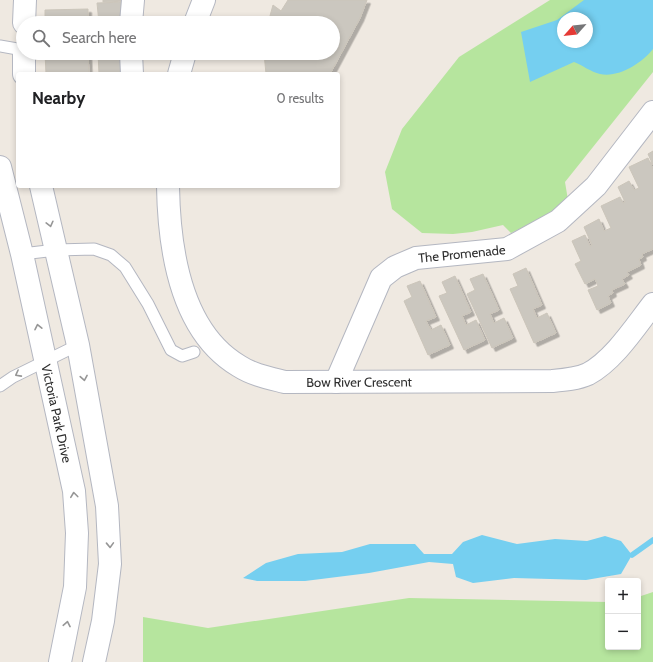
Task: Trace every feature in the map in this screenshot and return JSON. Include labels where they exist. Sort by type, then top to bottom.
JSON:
[{"type":"street","points":[[24,16],[25,0]]},
{"type":"street","points":[[131,16],[132,0]]},
{"type":"street","points":[[198,16],[204,0]]},
{"type":"street","points":[[24,60],[24,72]]},
{"type":"street","points":[[131,60],[132,72]]},
{"type":"street","points":[[180,72],[183,60]]},
{"type":"street","name":"The Promenade","points":[[336,382],[381,278],[395,267],[416,258],[507,249],[558,221],[596,186],[653,112]]},
{"type":"street","name":"Victoria Park Drive","points":[[0,167],[22,254],[74,491],[77,532],[75,587],[60,662]]},
{"type":"street","points":[[41,188],[78,345],[107,506],[110,564],[103,621],[94,662]]},
{"type":"street","name":"Bow River Crescent","points":[[168,188],[172,246],[180,280],[190,311],[204,333],[222,354],[239,366],[260,376],[285,382],[552,381],[571,379],[587,374],[600,366],[615,352],[653,304]]},
{"type":"lane","points":[[0,46],[16,49]]},
{"type":"lane","points":[[22,254],[56,250],[94,249],[111,255],[125,267],[148,304],[171,350],[182,356],[194,352]]},
{"type":"lane","points":[[0,386],[13,377],[78,345]]},
{"type":"green space","points":[[550,0],[653,0],[653,72],[565,182],[568,200],[544,217],[511,233],[503,225],[472,232],[453,234],[422,233],[392,209],[385,172],[402,129],[459,57]]},
{"type":"green space","points":[[653,592],[653,662],[143,662],[143,617],[208,628],[409,598],[605,602],[605,650],[641,650],[641,596]]},
{"type":"water","points":[[584,0],[653,0],[653,49],[643,59],[630,68],[615,74],[600,74],[574,62],[530,82],[521,32],[557,20],[557,48],[593,48],[593,12],[568,12]]},
{"type":"water","points":[[482,535],[517,544],[555,539],[587,541],[605,536],[621,541],[632,555],[621,574],[586,580],[514,578],[473,583],[456,577],[453,564],[429,562],[369,573],[305,581],[257,581],[243,578],[266,563],[298,554],[342,552],[370,544],[415,544],[424,554],[452,554],[463,542]]},
{"type":"building","points":[[103,0],[128,0],[128,1],[103,2]]},
{"type":"building","points":[[288,0],[367,0],[360,18],[340,55],[340,16],[270,16],[273,5],[281,11]]},
{"type":"building","points":[[124,2],[125,16],[98,16],[97,3]]},
{"type":"building","points":[[88,9],[88,16],[45,16],[45,10]]},
{"type":"building","points":[[45,60],[88,60],[89,72],[46,72]]},
{"type":"building","points":[[98,60],[124,61],[124,72],[99,72]]},
{"type":"building","points":[[265,60],[338,60],[331,72],[266,72]]},
{"type":"building","points":[[653,151],[653,165],[648,154]]},
{"type":"building","points":[[648,158],[653,169],[653,249],[642,254],[643,257],[639,259],[641,265],[627,272],[629,275],[622,279],[625,284],[612,290],[613,293],[608,296],[611,303],[597,310],[588,290],[598,286],[595,279],[585,284],[575,264],[581,261],[572,241],[585,235],[590,246],[592,245],[584,227],[599,219],[604,231],[611,228],[601,206],[620,197],[623,203],[625,202],[618,187],[629,181],[634,190],[639,188],[629,167]]},
{"type":"building","points":[[526,268],[542,305],[533,309],[537,318],[547,313],[556,333],[534,343],[510,289],[518,286],[513,274]]},
{"type":"building","points":[[483,274],[499,310],[490,314],[494,323],[504,318],[513,338],[492,348],[467,294],[475,290],[470,279]]},
{"type":"building","points":[[455,276],[471,312],[462,316],[466,325],[476,320],[485,340],[464,350],[439,296],[447,293],[442,282]]},
{"type":"building","points":[[420,281],[436,317],[426,321],[431,330],[441,325],[450,345],[428,355],[404,301],[412,297],[407,286]]},
{"type":"waterway","points":[[632,555],[653,540]]}]
